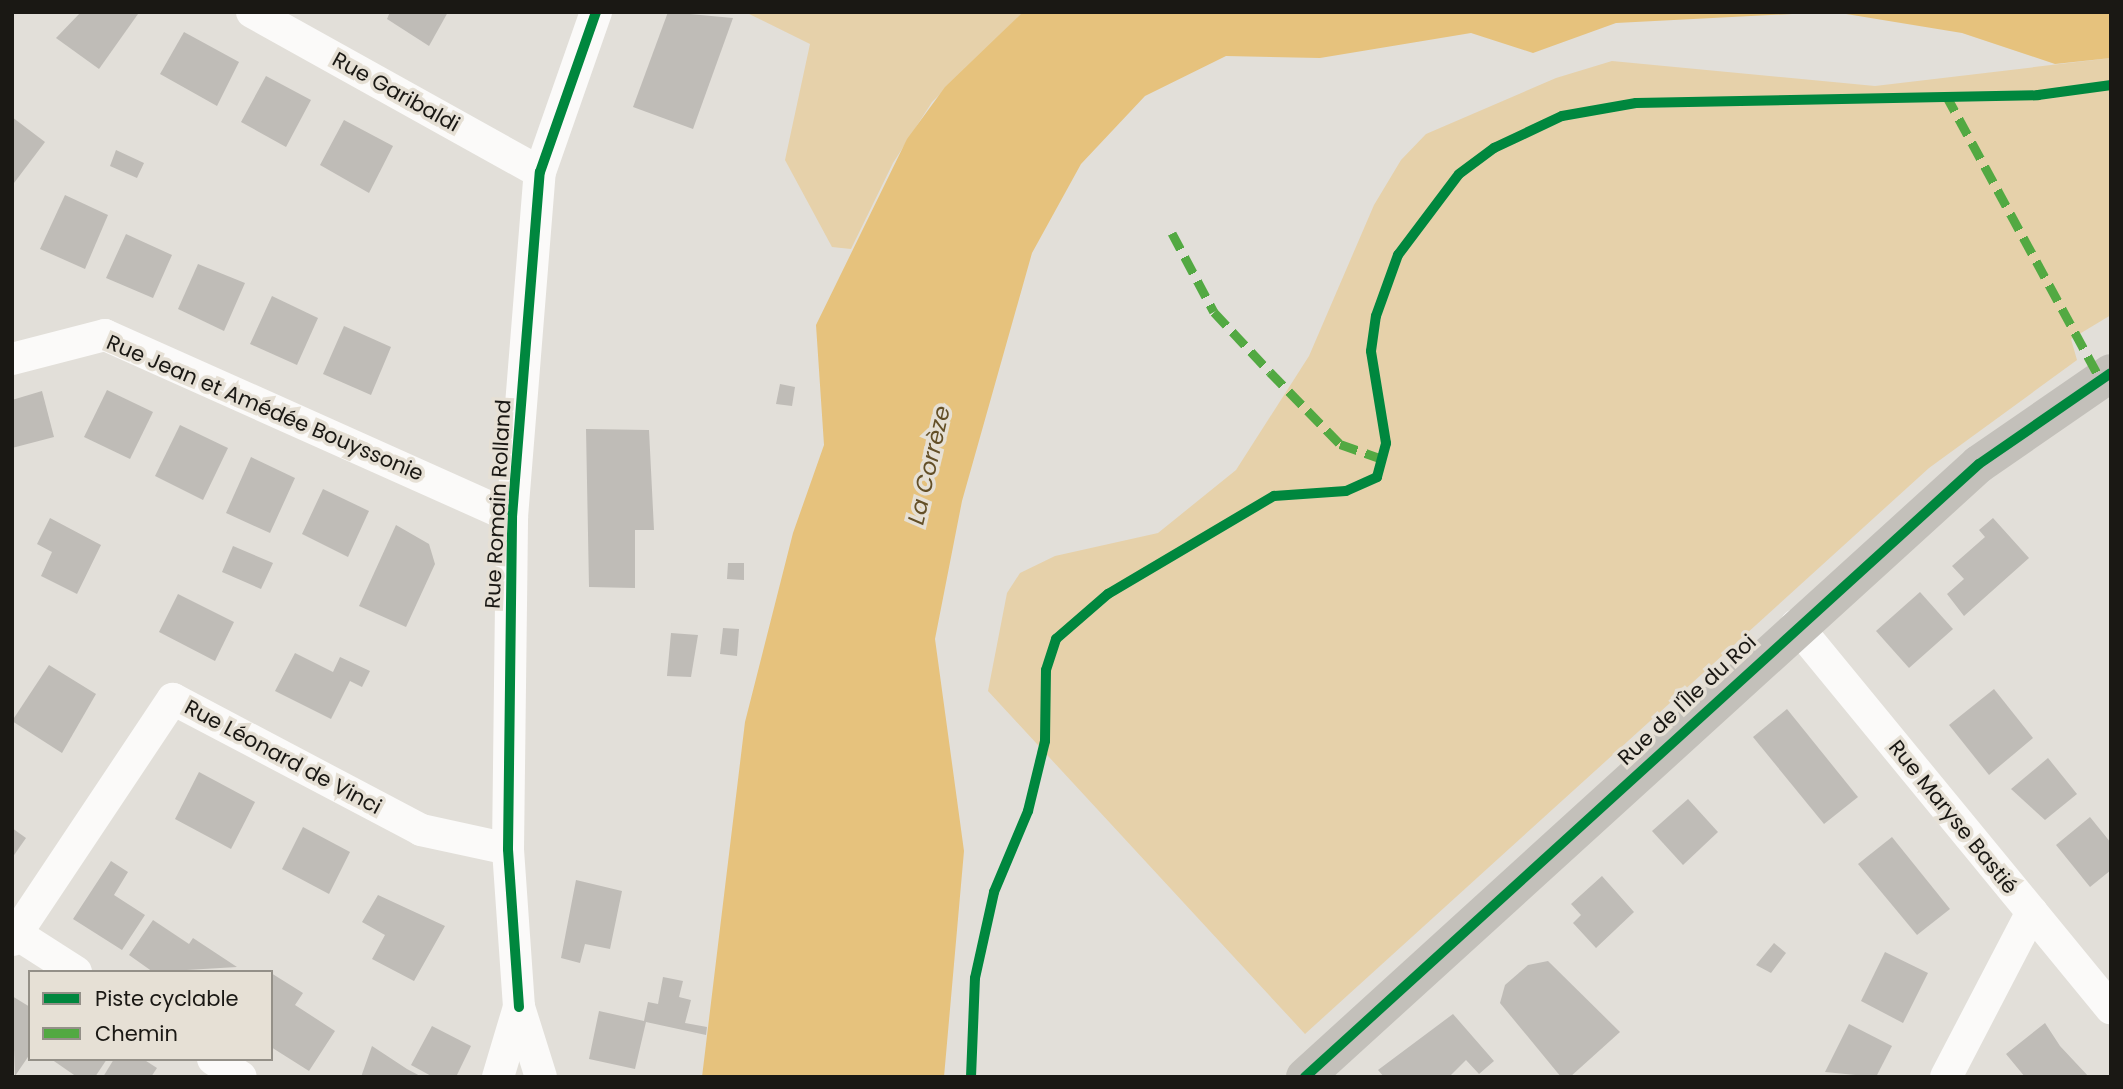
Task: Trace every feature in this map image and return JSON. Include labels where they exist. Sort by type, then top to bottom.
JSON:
[{"type":"main road","name":"Rue de l'Île du Roi","points":[[1305,1077],[1796,625],[1979,464],[2111,373]]},
{"type":"street","name":"Rue Garibaldi","points":[[252,12],[540,172]]},
{"type":"street","name":"Rue Romain Rolland","points":[[498,1077],[519,1007],[508,849],[512,517],[540,172],[596,12]]},
{"type":"street","name":"Rue Jean et Amédée Bouyssonie","points":[[12,359],[105,334],[512,517]]},
{"type":"street","name":"Rue Maryse Bastié","points":[[1796,625],[2111,1008]]},
{"type":"street","name":"Rue Léonard de Vinci","points":[[14,935],[173,699],[421,830],[508,849]]},
{"type":"street","points":[[1946,1077],[2032,912]]},
{"type":"street","points":[[14,935],[73,970]]},
{"type":"street","points":[[519,1007],[541,1077]]},
{"type":"street","points":[[216,1061],[241,1077]]},
{"type":"shaded area","points":[[745,12],[1023,12],[932,102],[893,163],[851,249],[832,247],[785,160],[810,44]]},
{"type":"shaded area","points":[[2111,58],[2111,315],[2071,339],[2077,360],[1929,468],[1305,1034],[988,691],[1007,593],[1020,573],[1055,556],[1158,533],[1236,470],[1309,356],[1374,205],[1401,160],[1426,134],[1556,78],[1612,61],[1875,86]]},
{"type":"water","name":"La Corrèze","points":[[1023,12],[1830,12],[1616,23],[1533,53],[1471,33],[1320,58],[1226,56],[1145,96],[1081,164],[1032,253],[962,501],[935,639],[964,851],[944,1077],[702,1077],[745,722],[793,533],[824,445],[816,325],[907,139],[945,87]]},
{"type":"water","points":[[1834,12],[2111,12],[2111,58],[2055,64],[1962,33]]},
{"type":"building","points":[[81,12],[138,14],[99,69],[56,38]]},
{"type":"building","points":[[390,12],[448,12],[429,46],[387,19]]},
{"type":"building","points":[[668,12],[733,18],[693,129],[633,107]]},
{"type":"building","points":[[184,32],[239,62],[217,106],[160,74]]},
{"type":"building","points":[[266,76],[311,100],[286,147],[241,122]]},
{"type":"building","points":[[12,117],[45,142],[14,183],[12,182]]},
{"type":"building","points":[[344,120],[393,146],[369,193],[320,165]]},
{"type":"building","points":[[116,150],[144,163],[137,178],[110,166]]},
{"type":"building","points":[[65,195],[108,215],[85,269],[40,249]]},
{"type":"building","points":[[126,234],[172,255],[153,298],[106,278]]},
{"type":"building","points":[[198,264],[245,283],[224,331],[178,309]]},
{"type":"building","points":[[272,296],[318,318],[297,365],[250,344]]},
{"type":"building","points":[[344,326],[391,347],[371,395],[323,374]]},
{"type":"building","points":[[780,384],[795,387],[792,406],[776,404]]},
{"type":"building","points":[[107,390],[153,412],[130,459],[84,437]]},
{"type":"building","points":[[42,391],[54,437],[12,448],[12,400]]},
{"type":"building","points":[[180,425],[228,448],[203,500],[155,476]]},
{"type":"building","points":[[586,429],[649,430],[654,530],[635,530],[635,588],[589,587]]},
{"type":"building","points":[[251,457],[295,478],[270,533],[226,513]]},
{"type":"building","points":[[323,489],[369,511],[348,557],[302,534]]},
{"type":"building","points":[[50,518],[101,545],[77,594],[41,576],[52,552],[37,544]]},
{"type":"building","points":[[1993,518],[2029,558],[1964,616],[1947,594],[1964,579],[1952,566],[1985,537],[1979,530]]},
{"type":"building","points":[[396,525],[429,544],[435,564],[406,627],[359,606]]},
{"type":"building","points":[[233,546],[273,563],[261,589],[222,572]]},
{"type":"building","points":[[728,563],[744,563],[744,580],[727,579]]},
{"type":"building","points":[[1920,592],[1953,629],[1909,668],[1876,631]]},
{"type":"building","points":[[178,594],[234,622],[215,661],[159,632]]},
{"type":"building","points":[[723,628],[739,629],[737,656],[720,654]]},
{"type":"building","points":[[671,633],[698,635],[691,677],[667,676]]},
{"type":"building","points":[[295,653],[333,672],[340,657],[370,671],[362,687],[350,681],[331,719],[275,691]]},
{"type":"building","points":[[49,665],[96,694],[62,753],[12,721]]},
{"type":"building","points":[[1994,689],[2033,738],[1989,775],[1949,725]]},
{"type":"building","points":[[1787,709],[1858,797],[1824,824],[1753,737]]},
{"type":"building","points":[[2048,758],[2077,794],[2045,820],[2011,789]]},
{"type":"building","points":[[199,772],[255,802],[231,849],[175,819]]},
{"type":"building","points":[[1688,799],[1718,832],[1683,865],[1652,831]]},
{"type":"building","points":[[2090,817],[2111,843],[2111,870],[2090,887],[2056,845]]},
{"type":"building","points":[[303,827],[350,852],[329,894],[282,869]]},
{"type":"building","points":[[12,828],[26,838],[12,858]]},
{"type":"building","points":[[1892,837],[1950,909],[1917,935],[1858,864]]},
{"type":"building","points":[[111,861],[128,872],[114,895],[145,915],[122,950],[73,919]]},
{"type":"building","points":[[1602,876],[1634,912],[1596,948],[1573,923],[1581,915],[1571,904]]},
{"type":"building","points":[[576,880],[622,891],[610,949],[585,944],[580,963],[561,958]]},
{"type":"building","points":[[378,895],[445,926],[414,981],[372,959],[385,935],[362,922]]},
{"type":"building","points":[[153,920],[189,944],[193,938],[237,967],[150,970],[129,955]]},
{"type":"building","points":[[1774,943],[1786,953],[1771,973],[1756,965]]},
{"type":"building","points":[[1885,952],[1928,973],[1903,1023],[1861,1001]]},
{"type":"building","points":[[1548,961],[1620,1032],[1570,1077],[1561,1077],[1500,1003],[1505,985],[1528,965]]},
{"type":"building","points":[[273,974],[303,993],[295,1005],[335,1031],[309,1071],[273,1048]]},
{"type":"building","points":[[663,977],[683,981],[679,997],[691,1000],[685,1023],[707,1027],[706,1035],[646,1022],[635,1069],[589,1059],[599,1011],[644,1021],[648,1002],[658,1004]]},
{"type":"building","points":[[12,996],[28,1006],[28,1057],[15,1076]]},
{"type":"building","points":[[1453,1014],[1494,1061],[1479,1074],[1466,1060],[1449,1077],[1384,1077],[1378,1070]]},
{"type":"building","points":[[2045,1023],[2060,1046],[2089,1077],[2025,1077],[2006,1054]]},
{"type":"building","points":[[1849,1024],[1892,1046],[1876,1077],[1825,1072]]},
{"type":"building","points":[[432,1026],[471,1046],[456,1077],[433,1077],[411,1065]]},
{"type":"building","points":[[372,1046],[407,1069],[422,1077],[361,1077]]},
{"type":"building","points":[[54,1061],[106,1061],[95,1077],[77,1077]]},
{"type":"building","points":[[113,1061],[146,1061],[157,1068],[151,1077],[103,1077]]},
{"type":"marked path","points":[[1946,95],[2100,379]]},
{"type":"marked path","points":[[1172,233],[1214,312],[1270,372],[1340,444],[1385,460]]},
{"type":"cycle path","points":[[519,1007],[508,849],[512,517],[540,172],[596,12]]},
{"type":"cycle path","points":[[971,1077],[975,978],[994,892],[1028,811],[1045,741],[1046,670],[1056,639],[1108,594],[1274,496],[1346,491],[1377,477],[1386,443],[1371,351],[1376,316],[1398,255],[1459,174],[1494,148],[1562,116],[1636,103],[2038,95],[2111,85]]},
{"type":"cycle path","points":[[1305,1077],[1979,464],[2111,373]]}]
